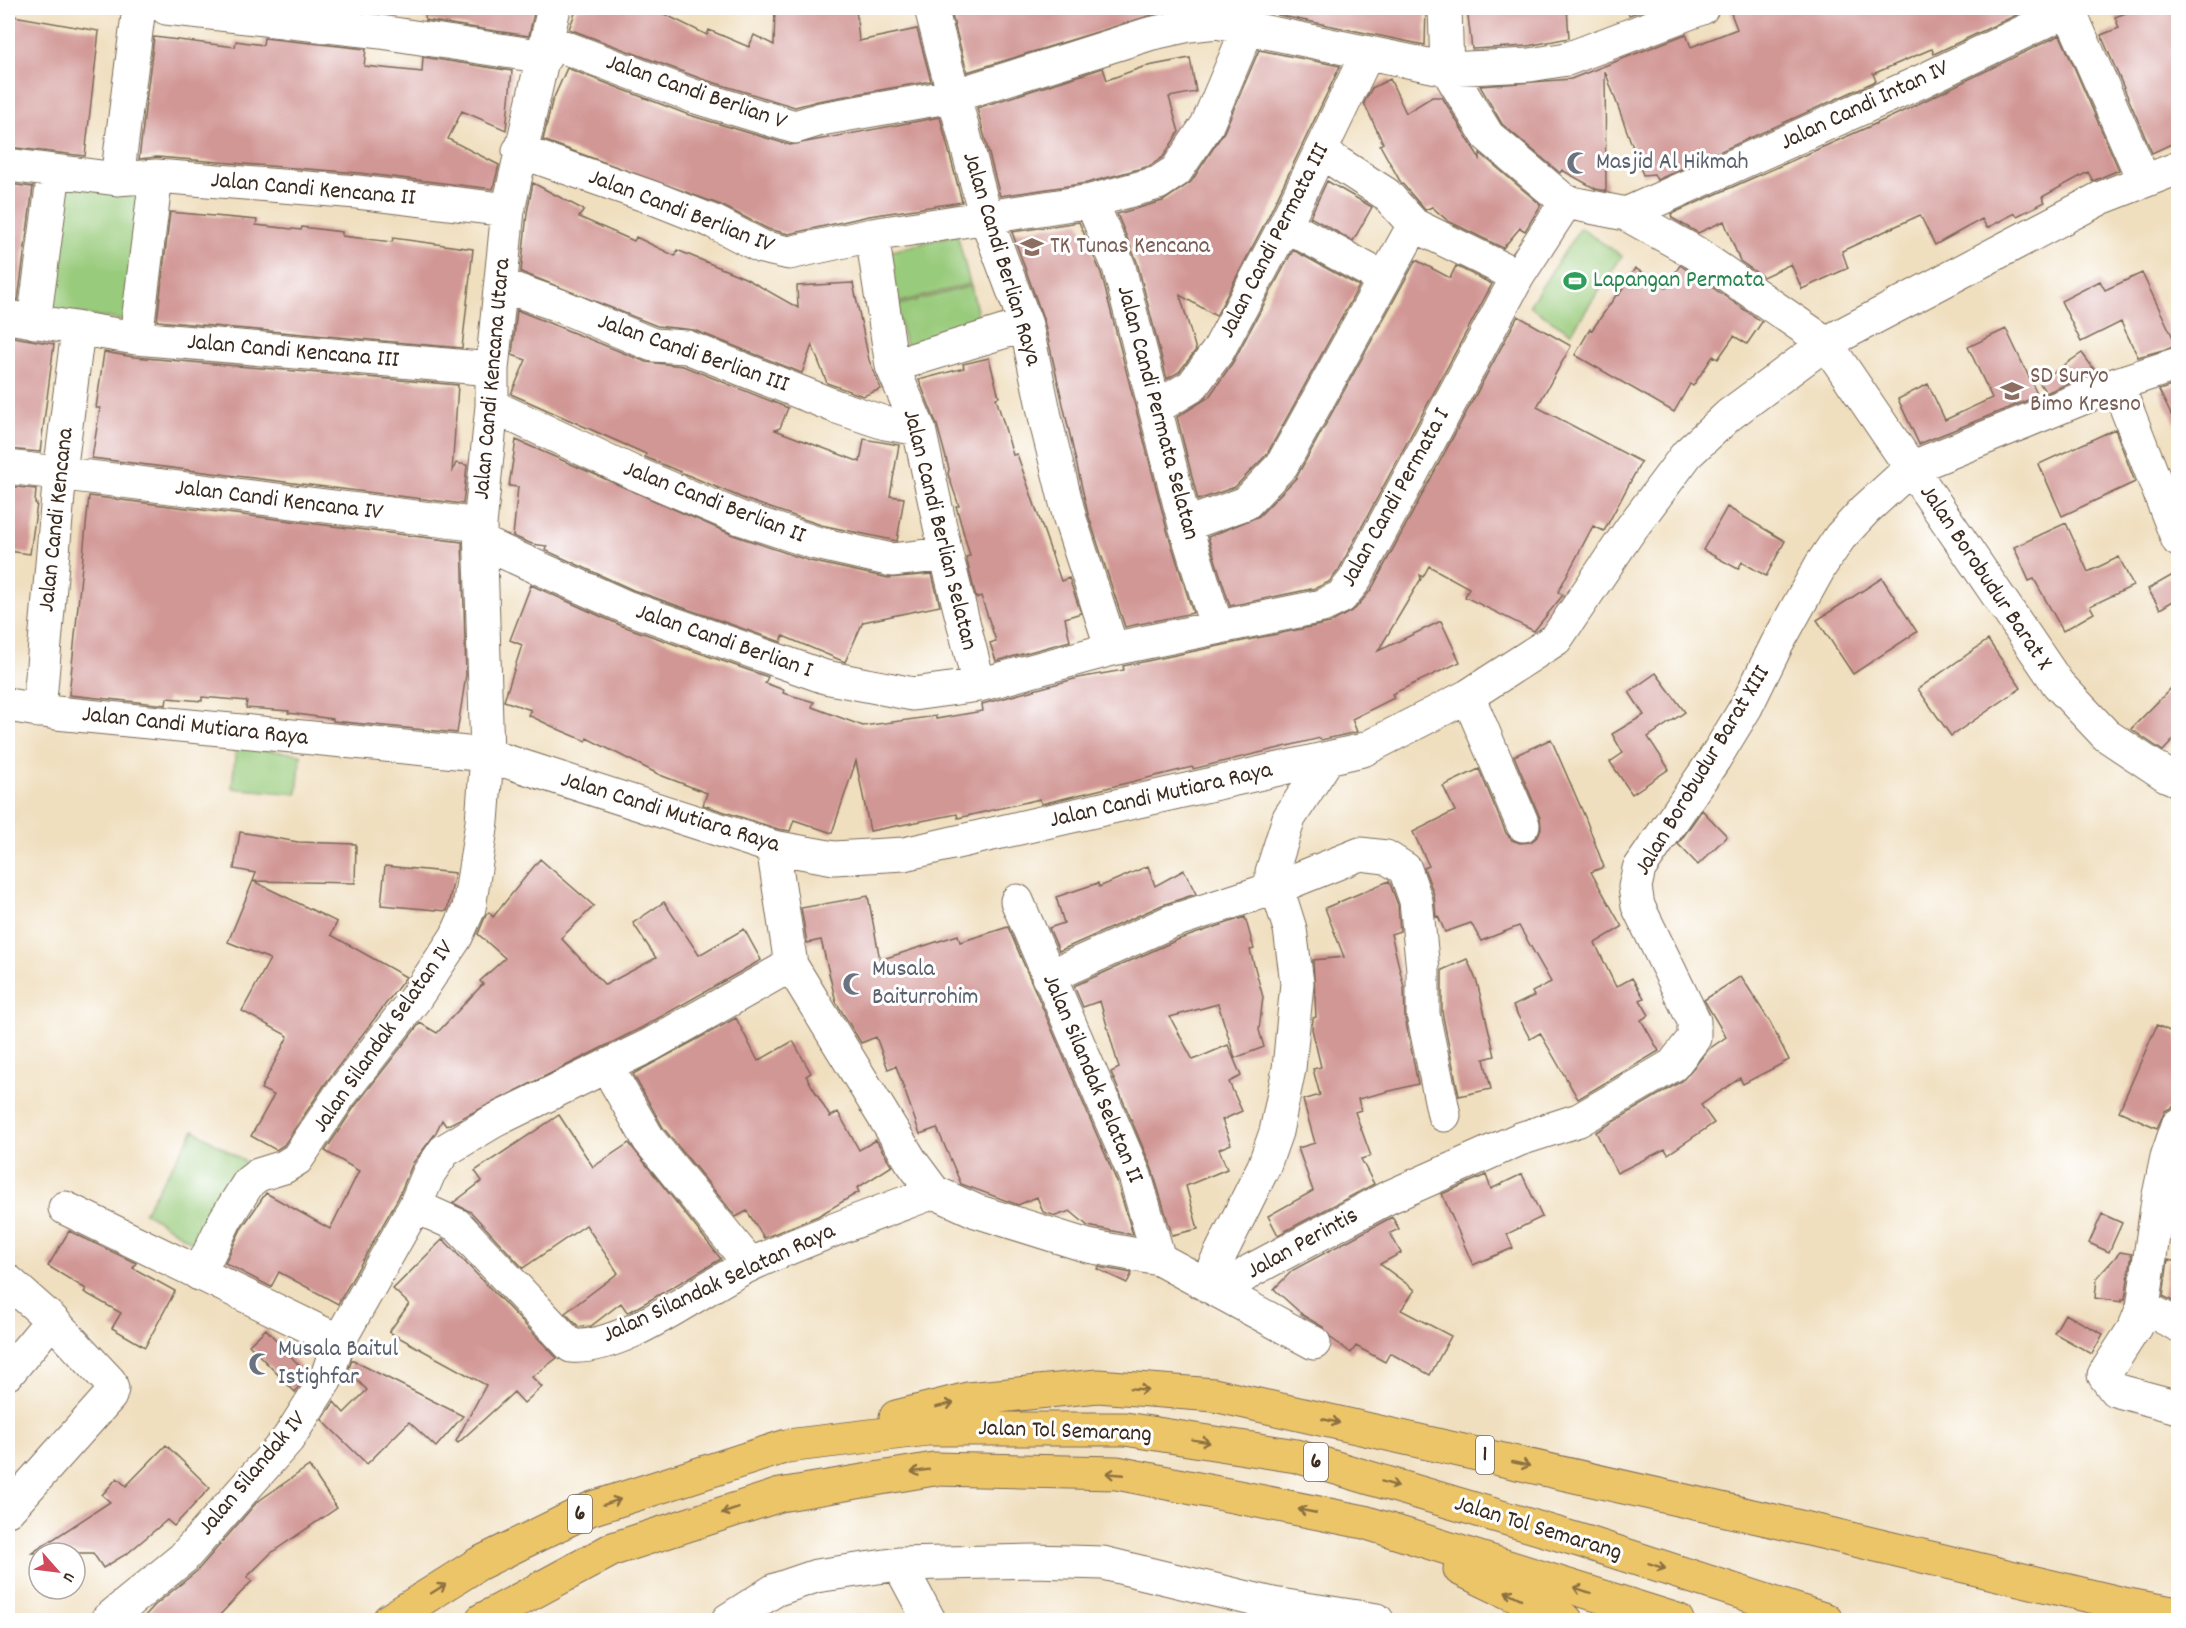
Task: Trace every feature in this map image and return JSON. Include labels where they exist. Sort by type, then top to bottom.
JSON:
[{"type":"highway","name":"1","points":[[787,1446],[968,1399],[1098,1386],[1214,1395],[1775,1521],[2128,1605],[2178,1614]]},
{"type":"highway","name":"Jalan Tol Semarang","points":[[389,1620],[478,1564],[590,1509],[787,1446],[928,1429],[1125,1429],[1296,1456],[1585,1542],[1826,1620]]},
{"type":"highway","name":"Jalan Tol Semarang","points":[[482,1620],[613,1549],[780,1495],[933,1469],[1117,1473],[1364,1522],[1677,1620]]},
{"type":"highway","points":[[1364,1522],[1566,1620]]},
{"type":"street","points":[[109,178],[119,8]]},
{"type":"street","points":[[109,178],[139,8]]},
{"type":"street","name":"Jalan Candi Berlian V","points":[[166,8],[546,49],[795,127],[821,119],[953,96],[1180,27],[1217,22],[1447,69],[1530,65],[1567,59],[1702,8]]},
{"type":"street","name":"Jalan Candi Kencana Utara","points":[[486,769],[480,534],[492,406],[492,369],[508,210],[519,151],[546,49],[554,8]]},
{"type":"street","name":"Jalan Candi Berlian Raya","points":[[931,8],[986,218],[1026,325],[1047,426],[1070,519],[1112,649]]},
{"type":"street","points":[[1445,8],[1447,69],[1488,136],[1566,202],[1626,214],[1694,252],[1826,343]]},
{"type":"street","points":[[2070,8],[2144,181]]},
{"type":"street","name":"Jalan Candi Intan IV","points":[[1626,214],[1922,81],[2070,8]]},
{"type":"street","name":"Jalan Candi Berlian IV","points":[[519,151],[656,199],[714,222],[762,247],[789,253],[872,235],[1091,201],[1158,183],[1176,171],[1207,125],[1248,28]]},
{"type":"street","name":"Jalan Candi Permata III","points":[[1157,407],[1192,386],[1203,374],[1285,225],[1367,54]]},
{"type":"street","points":[[1321,152],[1386,194],[1414,225],[1518,276]]},
{"type":"street","name":"Jalan Candi Kencana II","points":[[8,165],[109,178],[156,176],[357,192],[508,210]]},
{"type":"street","name":"Jalan Candi Mutiara Raya","points":[[34,710],[486,769],[773,847],[834,858],[904,854],[1363,750],[1468,696],[1556,639],[1630,530],[1687,454],[1729,415],[1826,343],[2101,198],[2178,168]]},
{"type":"street","points":[[21,319],[54,172]]},
{"type":"street","points":[[136,338],[156,176]]},
{"type":"street","name":"Jalan Candi Permata Selatan","points":[[1091,201],[1119,267],[1157,407],[1185,525],[1217,628]]},
{"type":"street","name":"Jalan Candi Permata I","points":[[979,685],[1112,649],[1322,606],[1341,597],[1366,560],[1518,276],[1566,202]]},
{"type":"street","points":[[1285,225],[1383,278]]},
{"type":"street","points":[[1185,525],[1246,503],[1282,465],[1414,225]]},
{"type":"street","name":"Jalan Candi Berlian Selatan","points":[[872,235],[892,366],[919,429],[946,554],[979,685]]},
{"type":"street","name":"Jalan Candi Berlian III","points":[[502,285],[561,306],[653,345],[687,347],[837,407],[885,423],[919,429]]},
{"type":"street","name":"Jalan Candi Kencana III","points":[[21,319],[136,338],[492,369]]},
{"type":"street","points":[[892,366],[1026,325]]},
{"type":"street","name":"Jalan Candi Kencana","points":[[34,710],[69,474],[86,331]]},
{"type":"street","name":"Jalan Borobudur Barat X","points":[[1826,343],[2058,684],[2106,735],[2166,776],[2178,780]]},
{"type":"street","points":[[1911,468],[2116,384],[2178,364]]},
{"type":"street","points":[[2116,384],[2178,540]]},
{"type":"street","name":"Jalan Candi Berlian II","points":[[492,406],[632,472],[740,518],[816,543],[892,560],[946,554]]},
{"type":"street","name":"Jalan Candi Kencana IV","points":[[8,467],[335,509],[480,534]]},
{"type":"street","name":"Jalan Borobudur Barat XIII","points":[[1694,1038],[1694,1021],[1638,906],[1635,887],[1639,869],[1721,748],[1821,565],[1840,537],[1911,468]]},
{"type":"street","name":"Jalan Candi Berlian I","points":[[480,534],[626,607],[825,677],[914,694],[979,685]]},
{"type":"street","points":[[1468,696],[1523,825]]},
{"type":"street","points":[[1213,1287],[1264,1166],[1283,1103],[1297,983],[1290,928],[1272,872],[1288,818],[1328,758]]},
{"type":"street","name":"Jalan Silandak Selatan IV","points":[[199,1274],[225,1220],[249,1182],[258,1175],[284,1167],[297,1160],[340,1095],[414,1000],[456,937],[469,908],[482,822],[486,769]]},
{"type":"street","points":[[773,847],[791,965],[911,1161],[934,1192],[976,1210],[1088,1246],[1158,1259],[1314,1343]]},
{"type":"street","points":[[1048,977],[1170,922],[1278,886],[1360,854],[1386,857],[1405,869],[1416,901],[1423,970],[1423,1014],[1444,1115]]},
{"type":"street","name":"Jalan Silandak Selatan II","points":[[1017,901],[1135,1176],[1158,1259]]},
{"type":"street","name":"Jalan Silandak IV","points":[[107,1620],[183,1558],[288,1439],[326,1379],[339,1341],[414,1206],[429,1173],[444,1151],[494,1120],[607,1067],[791,965]]},
{"type":"street","name":"Jalan Perintis","points":[[1213,1287],[1252,1270],[1387,1198],[1520,1139],[1537,1136],[1588,1115],[1673,1065],[1694,1038]]},
{"type":"street","points":[[607,1067],[649,1140],[750,1264]]},
{"type":"street","points":[[2178,1125],[2167,1157],[2168,1206],[2143,1307],[2135,1327],[2104,1375],[2115,1390],[2178,1407]]},
{"type":"street","name":"Jalan Silandak Selatan Raya","points":[[414,1206],[457,1225],[571,1346],[580,1346],[616,1337],[651,1321],[750,1264],[851,1222],[934,1192]]},
{"type":"street","points":[[65,1208],[339,1341]]},
{"type":"street","points":[[8,1281],[52,1320],[110,1382],[112,1389],[110,1396],[8,1510]]},
{"type":"street","points":[[2143,1307],[2178,1325]]},
{"type":"street","points":[[8,1373],[52,1320]]},
{"type":"street","points":[[728,1620],[775,1590],[816,1576],[899,1564],[1034,1561],[1103,1563],[1268,1612],[1377,1620]]},
{"type":"street","points":[[899,1564],[929,1620]]},
{"type":"green space","points":[[62,184],[144,195],[126,321],[43,309]]},
{"type":"green space","name":"Lapangan Permata","points":[[1580,228],[1622,256],[1571,333],[1529,306]]},
{"type":"green space","points":[[957,234],[970,284],[894,304],[881,254]]},
{"type":"green space","points":[[971,286],[983,336],[909,356],[895,306]]},
{"type":"green space","points":[[236,747],[301,754],[297,794],[232,788]]},
{"type":"green space","points":[[194,1130],[247,1163],[197,1245],[144,1212]]},
{"type":"building","points":[[331,8],[370,8],[369,12]]},
{"type":"building","points":[[426,8],[535,8],[529,36],[425,20]]},
{"type":"building","points":[[577,8],[665,8],[662,13],[707,35],[709,30],[749,47],[754,35],[774,45],[775,8],[856,8],[859,41],[917,29],[931,81],[795,107],[702,79],[569,29]]},
{"type":"building","points":[[950,8],[1158,8],[1159,13],[967,72]]},
{"type":"building","points":[[1283,8],[1426,8],[1425,45],[1278,15]]},
{"type":"building","points":[[1467,8],[1567,8],[1569,38],[1528,46],[1472,49]]},
{"type":"building","points":[[1626,8],[1650,8],[1629,15]]},
{"type":"building","points":[[1729,8],[2031,8],[1934,54],[1932,49],[1873,74],[1876,81],[1657,180],[1654,174],[1643,175],[1605,71],[1606,191],[1596,189],[1562,170],[1560,173],[1502,124],[1480,86],[1571,79],[1686,34],[1691,47],[1737,29]]},
{"type":"building","points":[[2139,8],[2178,8],[2178,141],[2152,153],[2101,35],[2119,28],[2115,17]]},
{"type":"building","points":[[8,15],[99,31],[85,156],[8,147]]},
{"type":"building","points":[[2060,35],[2119,170],[2093,181],[2088,172],[2042,197],[2045,202],[2017,216],[2015,213],[1987,228],[1982,219],[1935,245],[1920,215],[1842,251],[1848,268],[1802,289],[1791,264],[1763,277],[1740,261],[1724,221],[1698,233],[1672,218],[1671,214],[1891,117]]},
{"type":"building","points":[[154,37],[235,47],[236,41],[263,45],[264,38],[366,49],[364,66],[422,72],[423,57],[512,71],[506,130],[462,111],[448,139],[499,165],[493,189],[359,173],[157,157],[139,159]]},
{"type":"building","points":[[1259,50],[1340,66],[1268,217],[1216,316],[1180,295],[1196,350],[1179,372],[1167,379],[1137,262],[1117,214],[1163,201],[1191,182],[1224,132]]},
{"type":"building","points":[[1190,58],[1196,92],[1169,97],[1179,132],[1163,157],[1150,166],[1087,183],[1000,196],[977,108],[1103,68],[1107,80],[1143,67]]},
{"type":"building","points":[[567,68],[689,115],[790,145],[940,117],[962,202],[869,216],[789,234],[768,229],[721,205],[543,140],[552,102]]},
{"type":"building","points":[[1390,79],[1406,113],[1432,97],[1442,97],[1480,159],[1480,153],[1541,205],[1525,231],[1520,228],[1503,248],[1448,221],[1432,207],[1425,210],[1400,181],[1380,145],[1383,143],[1364,103],[1372,88]]},
{"type":"building","points":[[1327,181],[1372,207],[1353,241],[1310,217]]},
{"type":"building","points":[[533,183],[584,210],[579,217],[634,241],[636,237],[675,256],[677,250],[745,278],[798,308],[797,286],[853,283],[869,360],[881,389],[863,396],[827,383],[812,345],[802,373],[694,330],[657,326],[521,272],[527,213]]},
{"type":"building","points":[[8,184],[33,187],[18,300],[8,299]]},
{"type":"building","points":[[170,212],[257,220],[256,225],[342,232],[342,236],[392,242],[393,238],[473,249],[462,348],[157,321]]},
{"type":"building","points":[[1079,222],[1101,273],[1167,530],[1193,613],[1125,627],[1088,514],[1044,321],[1012,232]]},
{"type":"building","points":[[1293,250],[1359,286],[1267,454],[1235,487],[1198,500],[1177,417],[1209,397],[1233,362]]},
{"type":"building","points":[[1416,260],[1450,278],[1456,266],[1492,284],[1338,571],[1329,582],[1316,588],[1230,606],[1208,537],[1259,516],[1296,478]]},
{"type":"building","points":[[1680,265],[1762,322],[1747,344],[1734,336],[1718,359],[1713,356],[1693,386],[1690,384],[1674,412],[1575,355],[1590,329],[1592,330],[1617,294],[1619,295],[1635,268],[1666,288]]},
{"type":"building","points":[[2142,273],[2177,346],[2138,357],[2121,322],[2081,342],[2061,301],[2100,281],[2105,290]]},
{"type":"building","points":[[517,310],[646,362],[683,366],[788,408],[780,428],[775,430],[860,462],[864,439],[899,445],[890,496],[904,498],[897,541],[821,525],[747,500],[645,457],[646,454],[511,394],[526,360],[512,355]]},
{"type":"building","points":[[1518,316],[1571,346],[1537,407],[1641,462],[1604,531],[1593,526],[1558,592],[1563,595],[1534,631],[1465,597],[1469,588],[1429,566],[1423,577],[1420,575],[1421,579],[1378,651],[1441,621],[1460,662],[1392,694],[1394,698],[1352,719],[1357,732],[1321,740],[1320,738],[1193,769],[1192,767],[1041,804],[1040,799],[958,818],[957,814],[870,831],[856,761],[832,833],[794,820],[790,831],[778,829],[703,805],[707,793],[660,775],[587,738],[586,741],[560,730],[528,715],[531,710],[504,701],[522,645],[510,640],[531,585],[620,625],[768,677],[765,683],[784,690],[783,693],[814,702],[812,707],[863,726],[936,716],[936,719],[983,711],[982,704],[1078,678],[1124,670],[1123,666],[1330,623],[1355,609],[1371,590]]},
{"type":"building","name":"SD Suryo Bimo Kresno","points":[[2006,329],[2038,396],[1919,444],[1898,399],[1928,384],[1945,420],[1992,398],[1968,347]]},
{"type":"building","points":[[8,336],[54,344],[40,452],[8,449]]},
{"type":"building","points":[[104,352],[134,357],[458,385],[452,473],[456,463],[467,465],[463,504],[92,458],[100,408],[96,408]]},
{"type":"building","points":[[2082,353],[2096,372],[2046,393],[2039,382]]},
{"type":"building","points":[[989,358],[999,397],[996,398],[1013,455],[1017,454],[1061,581],[1069,578],[1081,613],[1065,618],[1070,641],[996,661],[990,643],[996,641],[981,596],[976,598],[966,557],[970,556],[956,506],[959,506],[948,474],[949,469],[937,425],[919,380],[964,368],[963,364]]},
{"type":"building","points":[[2178,384],[2178,429],[2159,390]]},
{"type":"building","points":[[2115,429],[2135,482],[2062,516],[2039,464]]},
{"type":"building","points":[[516,440],[733,535],[810,561],[888,578],[932,574],[940,606],[863,622],[845,662],[783,636],[781,642],[633,590],[545,550],[547,546],[532,544],[513,536],[518,487],[509,486]]},
{"type":"building","points":[[8,486],[36,489],[35,503],[37,504],[30,554],[8,551]]},
{"type":"building","points":[[89,496],[462,542],[466,675],[457,733],[333,721],[333,719],[288,713],[289,711],[246,708],[247,701],[202,697],[202,701],[167,698],[166,705],[69,695]]},
{"type":"building","points":[[1727,507],[1785,541],[1766,576],[1742,562],[1738,569],[1703,550]]},
{"type":"building","points":[[2066,523],[2088,572],[2119,557],[2133,586],[2090,606],[2094,613],[2063,631],[2034,579],[2029,581],[2014,547]]},
{"type":"building","points":[[2178,572],[2178,598],[2160,609],[2148,589]]},
{"type":"building","points":[[1882,578],[1917,632],[1853,674],[1817,620]]},
{"type":"building","points":[[1988,640],[2021,688],[1951,736],[1918,689]]},
{"type":"building","points":[[1656,673],[1685,712],[1648,737],[1669,769],[1632,794],[1610,762],[1623,753],[1612,734],[1644,715],[1629,692]]},
{"type":"building","points":[[2178,681],[2178,735],[2163,751],[2131,729]]},
{"type":"building","points":[[1551,739],[1604,867],[1591,872],[1622,927],[1595,943],[1616,987],[1632,978],[1644,998],[1640,1000],[1649,1015],[1641,1020],[1659,1051],[1578,1099],[1540,1033],[1530,1039],[1513,1006],[1534,996],[1532,992],[1551,982],[1519,926],[1481,941],[1471,923],[1445,932],[1438,916],[1436,917],[1434,895],[1424,868],[1429,866],[1413,832],[1455,811],[1443,786],[1479,769],[1506,833],[1512,840],[1520,843],[1531,842],[1538,836],[1541,828],[1540,818],[1514,756]]},
{"type":"building","points":[[1702,810],[1727,836],[1698,865],[1678,844]]},
{"type":"building","points":[[240,832],[298,842],[356,844],[355,883],[253,881],[256,873],[234,869]]},
{"type":"building","points":[[540,859],[594,906],[561,938],[605,985],[656,958],[633,923],[664,902],[699,955],[744,929],[761,960],[641,1028],[462,1118],[446,1126],[442,1120],[435,1134],[413,1163],[398,1198],[338,1304],[279,1272],[271,1287],[225,1263],[241,1229],[266,1193],[330,1229],[359,1171],[325,1151],[355,1106],[420,1023],[437,1033],[483,984],[480,981],[505,958],[478,934],[486,915],[489,912],[493,917]]},
{"type":"building","points":[[385,866],[455,873],[447,911],[381,905]]},
{"type":"building","points":[[1148,866],[1155,886],[1184,870],[1196,894],[1162,905],[1059,951],[1049,928],[1064,923],[1056,897],[1098,883],[1099,887]]},
{"type":"building","points":[[253,881],[337,922],[331,935],[406,977],[325,1084],[284,1145],[276,1150],[251,1136],[274,1095],[261,1089],[288,1036],[242,1011],[270,959],[228,942]]},
{"type":"building","points":[[1389,881],[1398,905],[1400,931],[1391,934],[1404,987],[1405,1018],[1418,1084],[1358,1099],[1361,1110],[1355,1112],[1371,1156],[1361,1159],[1374,1184],[1278,1235],[1268,1216],[1313,1191],[1298,1148],[1315,1143],[1303,1100],[1320,1095],[1313,1069],[1321,1067],[1312,1029],[1313,1018],[1316,1017],[1313,960],[1344,957],[1325,908]]},
{"type":"building","points":[[868,896],[880,960],[958,935],[960,942],[1008,927],[1117,1182],[1133,1235],[1088,1226],[1070,1211],[1056,1216],[1043,1212],[1037,1197],[1018,1205],[961,1184],[937,1128],[920,1134],[896,1066],[888,1069],[876,1037],[861,1043],[836,1002],[821,940],[807,943],[801,908]]},
{"type":"building","points":[[1245,917],[1254,949],[1250,950],[1263,997],[1259,1030],[1264,1047],[1235,1058],[1218,1004],[1170,1017],[1193,1060],[1228,1045],[1241,1076],[1229,1082],[1242,1111],[1222,1120],[1231,1144],[1219,1149],[1227,1169],[1186,1186],[1198,1229],[1172,1235],[1152,1169],[1111,1072],[1119,1068],[1100,1001],[1083,1007],[1074,986],[1177,940]]},
{"type":"building","points":[[1467,959],[1477,982],[1495,1056],[1484,1059],[1491,1089],[1459,1096],[1442,1012],[1442,970]]},
{"type":"building","points":[[1741,976],[1770,1022],[1789,1060],[1743,1084],[1740,1078],[1701,1105],[1714,1123],[1668,1154],[1665,1149],[1617,1173],[1596,1132],[1682,1081],[1709,1049],[1726,1037],[1704,1000]]},
{"type":"building","points":[[736,1018],[758,1061],[793,1041],[811,1073],[806,1076],[830,1117],[838,1112],[859,1150],[876,1140],[892,1166],[857,1188],[859,1192],[818,1216],[764,1238],[747,1211],[736,1217],[664,1129],[633,1074]]},
{"type":"building","points":[[2157,1025],[2178,1035],[2178,1104],[2165,1111],[2157,1128],[2119,1111]]},
{"type":"building","points":[[559,1115],[593,1167],[629,1143],[721,1259],[631,1311],[627,1312],[621,1303],[591,1326],[579,1327],[565,1313],[618,1273],[586,1225],[523,1268],[471,1212],[453,1203],[482,1181],[475,1171]]},
{"type":"building","points":[[1522,1174],[1542,1217],[1507,1234],[1513,1248],[1473,1265],[1442,1194],[1486,1175],[1491,1189]]},
{"type":"building","points":[[2102,1214],[2122,1223],[2109,1252],[2089,1243]]},
{"type":"building","points":[[1392,1217],[1399,1229],[1390,1233],[1401,1253],[1380,1264],[1415,1290],[1401,1310],[1451,1336],[1430,1375],[1390,1353],[1385,1362],[1356,1346],[1351,1353],[1331,1338],[1323,1327],[1304,1316],[1274,1289],[1293,1270]]},
{"type":"building","points":[[69,1231],[136,1263],[133,1268],[175,1291],[145,1347],[112,1328],[121,1313],[84,1292],[86,1289],[48,1266]]},
{"type":"building","points":[[443,1239],[557,1358],[532,1377],[542,1387],[524,1403],[514,1392],[458,1443],[456,1441],[486,1385],[389,1332],[409,1304],[393,1289]]},
{"type":"building","points":[[2120,1252],[2132,1254],[2125,1299],[2122,1299],[2122,1302],[2095,1298],[2097,1278]]},
{"type":"building","points":[[2168,1260],[2178,1262],[2178,1304],[2163,1296]]},
{"type":"building","points":[[1098,1267],[1132,1273],[1127,1283],[1097,1269]]},
{"type":"building","points":[[2065,1314],[2103,1334],[2092,1354],[2054,1333]]},
{"type":"building","points":[[266,1329],[307,1374],[295,1392],[249,1345]]},
{"type":"building","points":[[352,1360],[463,1416],[436,1447],[409,1422],[367,1464],[322,1420],[334,1402],[344,1413],[367,1390],[348,1371]]},
{"type":"building","points":[[166,1445],[210,1488],[174,1526],[167,1520],[128,1553],[103,1568],[93,1553],[87,1553],[87,1541],[50,1541],[110,1502],[102,1495],[117,1478],[126,1486]]},
{"type":"building","points":[[309,1466],[337,1508],[271,1553],[247,1577],[252,1581],[215,1620],[141,1620],[155,1605],[197,1571],[257,1502]]},
{"type":"place","name":"Masjid Al Hikmah","points":[[1578,163]]},
{"type":"place","name":"TK Tunas Kencana","points":[[1032,247]]},
{"type":"place","name":"Lapangan Permata","points":[[1575,281]]},
{"type":"place","name":"SD Suryo Bimo Kresno","points":[[2012,391]]},
{"type":"place","name":"Musala Baiturrohim","points":[[854,984]]},
{"type":"place","name":"Musala Baitul Istighfar","points":[[260,1364]]}]
